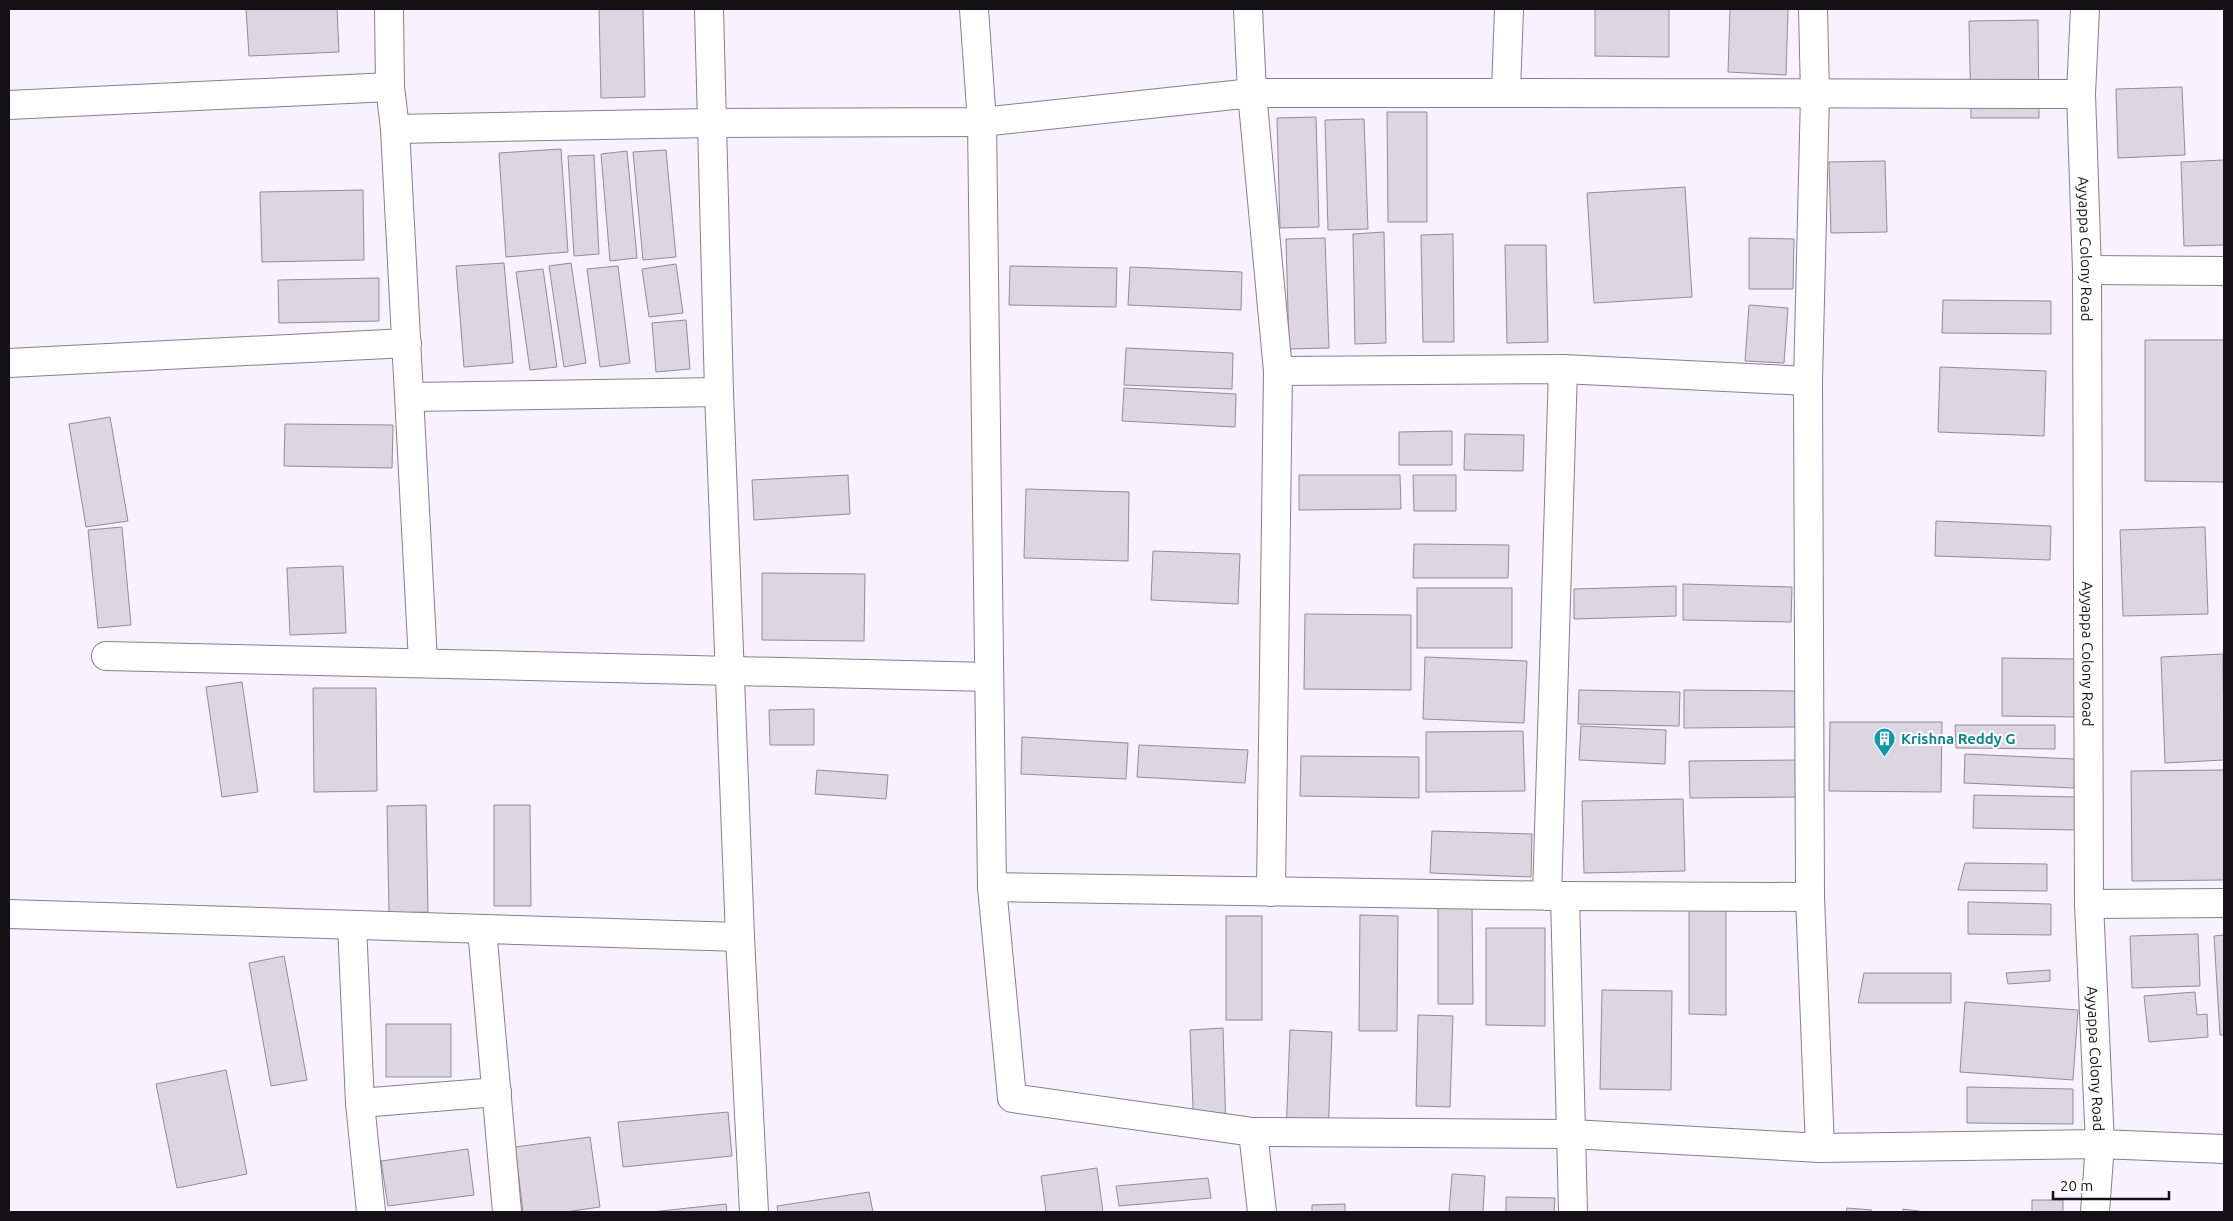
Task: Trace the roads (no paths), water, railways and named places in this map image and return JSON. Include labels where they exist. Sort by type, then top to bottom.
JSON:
[{"type":"street","points":[[390,9],[390,87],[395,129],[411,396],[423,662]]},
{"type":"street","points":[[709,9],[710,123],[719,392],[732,670],[740,937],[754,1212]]},
{"type":"street","points":[[974,9],[982,122],[992,887],[1012,1098],[1253,1132],[1572,1134],[1820,1148],[2100,1144],[2224,1149]]},
{"type":"street","points":[[1248,9],[1252,93],[1278,371],[1271,892]]},
{"type":"street","points":[[1506,91],[1509,9]]},
{"type":"street","points":[[1813,9],[1816,95],[1808,381],[1810,897],[1820,1148]]},
{"type":"street","name":"Ayyappa Colony Road","points":[[2084,9],[2081,94],[2087,270],[2089,904],[2100,1144],[2095,1212]]},
{"type":"street","points":[[9,105],[390,87]]},
{"type":"street","points":[[395,129],[710,123],[982,122],[1252,93],[1506,91],[1816,95],[2081,94]]},
{"type":"street","points":[[2087,270],[2224,271]]},
{"type":"street","points":[[9,363],[407,343]]},
{"type":"street","points":[[1278,371],[1563,369],[1808,381]]},
{"type":"street","points":[[1563,369],[1556,896],[1572,1134],[1573,1212]]},
{"type":"street","points":[[411,396],[719,392]]},
{"type":"street","points":[[106,656],[423,662],[989,677]]},
{"type":"street","points":[[992,887],[1556,896],[1810,897]]},
{"type":"street","points":[[2089,904],[2224,903]]},
{"type":"street","points":[[9,914],[740,937]]},
{"type":"street","points":[[352,925],[360,1103],[371,1212]]},
{"type":"street","points":[[482,929],[508,1212]]},
{"type":"street","points":[[360,1103],[497,1092]]},
{"type":"street","points":[[1253,1132],[1262,1212]]},
{"type":"place","name":"Krishna Reddy G","points":[[1885,757]]}]
